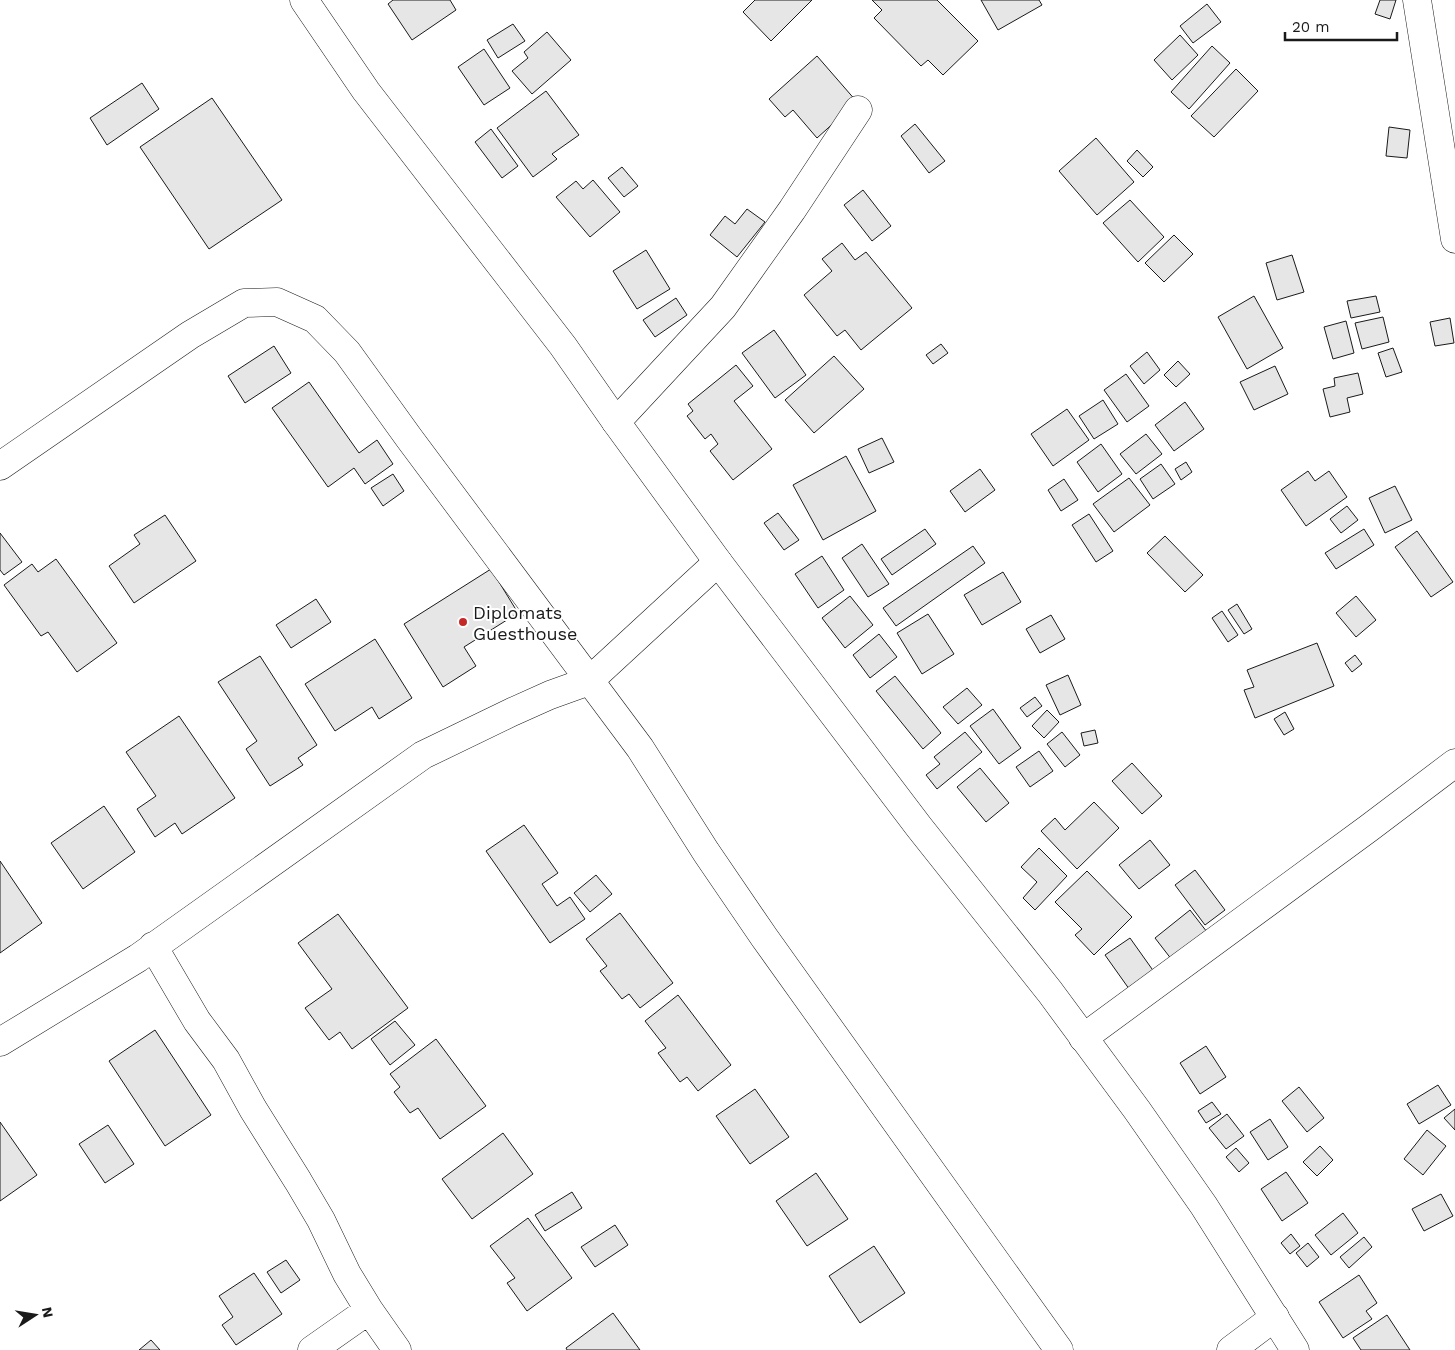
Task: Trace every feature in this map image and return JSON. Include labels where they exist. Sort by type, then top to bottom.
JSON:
[{"type":"street","points":[[304,0],[366,91],[563,346],[718,562],[919,827],[1050,992],[1137,1110],[1204,1206],[1276,1317],[1295,1350]]},
{"type":"street","points":[[1417,0],[1455,240]]},
{"type":"street","points":[[616,422],[723,307],[792,210],[858,110]]},
{"type":"street","points":[[0,466],[190,335],[244,303],[277,302],[315,320],[347,352],[640,748],[706,852],[764,937],[1059,1350]]},
{"type":"street","points":[[0,1042],[138,958],[423,755],[550,695],[589,681],[718,562]]},
{"type":"street","points":[[1083,1038],[1362,834],[1455,763]]},
{"type":"street","points":[[153,946],[197,1021],[226,1060],[253,1109],[321,1220],[347,1274],[397,1350]]},
{"type":"street","points":[[312,1350],[369,1310]]},
{"type":"street","points":[[1231,1350],[1276,1317]]},
{"type":"building","points":[[393,0],[450,0],[456,10],[412,40],[388,4]]},
{"type":"building","points":[[755,0],[812,0],[771,41],[743,12]]},
{"type":"building","points":[[872,0],[937,0],[978,41],[943,75],[928,60],[921,66],[874,18],[882,10]]},
{"type":"building","points":[[981,0],[1039,0],[1042,5],[998,30]]},
{"type":"building","points":[[1380,0],[1396,0],[1390,19],[1375,14]]},
{"type":"building","points":[[1207,4],[1221,22],[1193,43],[1180,26]]},
{"type":"building","points":[[513,24],[525,41],[498,58],[487,40]]},
{"type":"building","points":[[547,32],[571,60],[532,94],[512,71],[528,58],[524,52]]},
{"type":"building","points":[[1180,35],[1198,55],[1172,80],[1154,60]]},
{"type":"building","points":[[1212,46],[1230,63],[1189,109],[1171,92]]},
{"type":"building","points":[[484,49],[510,88],[484,105],[458,67]]},
{"type":"building","points":[[817,56],[857,102],[817,138],[793,110],[785,117],[769,99]]},
{"type":"building","points":[[1236,69],[1258,91],[1214,137],[1191,116]]},
{"type":"building","points":[[142,83],[159,109],[107,145],[90,118]]},
{"type":"building","points":[[546,91],[579,135],[552,154],[557,159],[533,177],[497,128]]},
{"type":"building","points":[[212,98],[282,200],[209,249],[140,147]]},
{"type":"building","points":[[915,124],[945,161],[929,173],[901,136]]},
{"type":"building","points":[[1389,127],[1410,130],[1407,158],[1386,156]]},
{"type":"building","points":[[491,129],[518,166],[502,178],[475,142]]},
{"type":"building","points":[[1096,138],[1134,182],[1097,215],[1059,171]]},
{"type":"building","points":[[1137,150],[1153,167],[1143,177],[1127,161]]},
{"type":"building","points":[[622,167],[638,186],[624,197],[608,178]]},
{"type":"building","points":[[593,180],[620,212],[590,237],[556,197],[576,181],[583,189]]},
{"type":"building","points":[[863,190],[891,226],[872,241],[844,205]]},
{"type":"building","points":[[1130,200],[1164,237],[1138,262],[1103,223]]},
{"type":"building","points":[[747,209],[765,222],[737,257],[710,235],[725,216],[735,224]]},
{"type":"building","points":[[1174,235],[1193,254],[1164,282],[1145,263]]},
{"type":"building","points":[[842,243],[855,260],[866,252],[912,308],[861,350],[845,330],[837,336],[804,295],[832,271],[822,259]]},
{"type":"building","points":[[646,250],[670,289],[637,309],[613,271]]},
{"type":"building","points":[[1292,255],[1304,292],[1277,300],[1266,263]]},
{"type":"building","points":[[1254,296],[1283,348],[1247,369],[1218,317]]},
{"type":"building","points":[[1376,296],[1380,312],[1351,318],[1347,301]]},
{"type":"building","points":[[676,298],[687,315],[655,337],[643,320]]},
{"type":"building","points":[[1383,317],[1389,342],[1362,349],[1355,323]]},
{"type":"building","points":[[1450,318],[1454,343],[1435,346],[1430,322]]},
{"type":"building","points":[[1346,321],[1354,353],[1333,359],[1324,327]]},
{"type":"building","points":[[774,330],[806,375],[775,398],[742,353]]},
{"type":"building","points":[[941,344],[948,353],[933,364],[926,355]]},
{"type":"building","points":[[274,346],[291,373],[245,403],[228,376]]},
{"type":"building","points":[[1393,348],[1402,372],[1386,377],[1378,353]]},
{"type":"building","points":[[1147,352],[1160,370],[1144,384],[1130,366]]},
{"type":"building","points":[[834,356],[864,389],[814,433],[785,400]]},
{"type":"building","points":[[1178,361],[1190,374],[1176,387],[1164,375]]},
{"type":"building","points":[[736,365],[753,386],[734,401],[772,449],[733,480],[710,451],[718,444],[711,434],[705,439],[687,416],[693,411],[688,404]]},
{"type":"building","points":[[1275,366],[1288,394],[1254,410],[1240,382]]},
{"type":"building","points":[[1358,373],[1363,394],[1347,398],[1350,412],[1330,417],[1323,389],[1335,386],[1334,378]]},
{"type":"building","points":[[1126,374],[1149,406],[1127,422],[1104,390]]},
{"type":"building","points":[[309,382],[359,453],[377,440],[393,464],[365,484],[354,468],[328,487],[272,408]]},
{"type":"building","points":[[1103,400],[1118,424],[1094,439],[1079,416]]},
{"type":"building","points":[[1185,402],[1204,429],[1174,451],[1155,425]]},
{"type":"building","points":[[1067,409],[1089,440],[1053,466],[1031,434]]},
{"type":"building","points":[[1146,434],[1162,454],[1136,474],[1120,454]]},
{"type":"building","points":[[882,438],[894,462],[869,473],[858,449]]},
{"type":"building","points":[[1101,444],[1122,474],[1098,492],[1077,462]]},
{"type":"building","points":[[846,456],[876,511],[823,540],[793,485]]},
{"type":"building","points":[[1186,462],[1192,472],[1181,480],[1175,469]]},
{"type":"building","points":[[1161,464],[1175,484],[1153,499],[1140,479]]},
{"type":"building","points":[[980,469],[995,490],[965,512],[950,491]]},
{"type":"building","points":[[1308,471],[1315,481],[1329,471],[1347,497],[1306,526],[1281,490]]},
{"type":"building","points":[[393,474],[404,491],[383,506],[371,488]]},
{"type":"building","points":[[1129,478],[1150,505],[1114,532],[1093,504]]},
{"type":"building","points":[[1064,479],[1078,500],[1061,511],[1048,490]]},
{"type":"building","points":[[1395,486],[1412,520],[1385,533],[1369,498]]},
{"type":"building","points":[[1347,506],[1358,520],[1341,533],[1330,519]]},
{"type":"building","points":[[778,513],[799,540],[784,550],[764,523]]},
{"type":"building","points":[[1089,514],[1113,551],[1096,562],[1072,525]]},
{"type":"building","points":[[165,515],[196,561],[134,603],[109,566],[140,544],[134,535]]},
{"type":"building","points":[[925,529],[936,544],[892,575],[881,559]]},
{"type":"building","points":[[1364,529],[1374,545],[1336,569],[1325,553]]},
{"type":"building","points":[[1417,531],[1453,582],[1431,597],[1395,547]]},
{"type":"building","points":[[0,533],[22,562],[4,575],[0,570]]},
{"type":"building","points":[[1165,536],[1203,575],[1185,592],[1147,553]]},
{"type":"building","points":[[862,544],[889,584],[868,597],[842,558]]},
{"type":"building","points":[[973,546],[985,563],[896,626],[883,608]]},
{"type":"building","points":[[822,556],[844,590],[818,608],[795,574]]},
{"type":"building","points":[[56,559],[117,643],[77,672],[48,632],[41,636],[4,585],[32,564],[38,572]]},
{"type":"building","points":[[491,569],[518,613],[464,647],[476,666],[443,687],[404,624]]},
{"type":"building","points":[[1003,572],[1021,602],[982,625],[964,595]]},
{"type":"building","points":[[850,596],[873,625],[845,648],[822,618]]},
{"type":"building","points":[[1356,596],[1376,620],[1356,637],[1336,613]]},
{"type":"building","points":[[316,599],[331,622],[291,648],[276,625]]},
{"type":"building","points":[[1237,604],[1252,629],[1244,634],[1228,610]]},
{"type":"building","points":[[1222,611],[1238,635],[1228,642],[1212,618]]},
{"type":"building","points":[[928,614],[954,654],[922,674],[897,633]]},
{"type":"building","points":[[1051,615],[1065,639],[1040,653],[1026,629]]},
{"type":"building","points":[[879,634],[897,657],[870,678],[853,655]]},
{"type":"building","points":[[375,639],[412,698],[379,719],[372,707],[335,731],[305,684]]},
{"type":"building","points":[[1317,643],[1334,686],[1255,718],[1244,690],[1254,687],[1247,670]]},
{"type":"building","points":[[1355,655],[1362,664],[1352,672],[1345,663]]},
{"type":"building","points":[[260,656],[317,745],[298,758],[303,765],[270,786],[246,749],[257,741],[218,682]]},
{"type":"building","points":[[1068,675],[1081,705],[1060,715],[1046,685]]},
{"type":"building","points":[[895,676],[941,733],[923,749],[876,691]]},
{"type":"building","points":[[967,688],[982,705],[958,724],[943,707]]},
{"type":"building","points":[[1035,697],[1042,706],[1027,717],[1020,708]]},
{"type":"building","points":[[993,709],[1021,748],[999,764],[970,726]]},
{"type":"building","points":[[1047,710],[1059,722],[1044,738],[1032,726]]},
{"type":"building","points":[[1285,712],[1294,729],[1284,735],[1274,719]]},
{"type":"building","points":[[179,716],[235,798],[182,834],[175,823],[155,837],[137,809],[156,796],[126,752]]},
{"type":"building","points":[[1095,730],[1098,743],[1084,746],[1081,733]]},
{"type":"building","points":[[965,732],[982,752],[937,789],[926,775],[940,764],[934,757]]},
{"type":"building","points":[[1062,732],[1080,755],[1065,767],[1047,744]]},
{"type":"building","points":[[1039,751],[1053,771],[1030,787],[1016,767]]},
{"type":"building","points":[[1132,763],[1162,796],[1142,814],[1112,781]]},
{"type":"building","points":[[980,768],[1009,803],[986,822],[957,787]]},
{"type":"building","points":[[1094,802],[1119,828],[1077,869],[1041,831],[1055,818],[1065,830]]},
{"type":"building","points":[[104,806],[135,852],[83,889],[51,843]]},
{"type":"building","points":[[524,825],[558,873],[542,884],[557,906],[570,897],[585,919],[550,943],[486,851]]},
{"type":"building","points":[[1150,840],[1170,865],[1139,889],[1119,865]]},
{"type":"building","points":[[1039,848],[1067,876],[1035,910],[1023,898],[1037,882],[1021,867]]},
{"type":"building","points":[[0,861],[42,923],[0,953]]},
{"type":"building","points":[[1195,870],[1225,910],[1205,925],[1175,885]]},
{"type":"building","points":[[1087,871],[1132,917],[1094,955],[1075,935],[1082,929],[1055,902]]},
{"type":"building","points":[[596,875],[612,894],[590,912],[574,893]]},
{"type":"building","points":[[1190,910],[1207,932],[1172,960],[1155,938]]},
{"type":"building","points":[[620,913],[673,983],[640,1008],[629,994],[622,999],[600,971],[607,966],[586,939]]},
{"type":"building","points":[[338,914],[408,1008],[352,1049],[340,1032],[329,1040],[305,1008],[332,989],[298,943]]},
{"type":"building","points":[[1130,938],[1157,976],[1132,993],[1105,955]]},
{"type":"building","points":[[678,995],[731,1065],[698,1091],[687,1077],[680,1082],[658,1053],[666,1048],[645,1021]]},
{"type":"building","points":[[395,1021],[415,1045],[390,1065],[371,1039]]},
{"type":"building","points":[[155,1030],[211,1115],[165,1146],[109,1061]]},
{"type":"building","points":[[436,1039],[486,1106],[440,1139],[418,1108],[410,1113],[394,1092],[400,1087],[390,1074]]},
{"type":"building","points":[[1206,1046],[1226,1077],[1200,1094],[1180,1063]]},
{"type":"building","points":[[1438,1085],[1451,1105],[1419,1124],[1407,1104]]},
{"type":"building","points":[[1299,1087],[1324,1118],[1307,1132],[1282,1101]]},
{"type":"building","points":[[755,1089],[789,1137],[750,1164],[716,1116]]},
{"type":"building","points":[[1212,1102],[1221,1114],[1206,1123],[1198,1111]]},
{"type":"building","points":[[1455,1109],[1455,1130],[1444,1118]]},
{"type":"building","points":[[1227,1114],[1244,1136],[1226,1149],[1209,1128]]},
{"type":"building","points":[[1270,1119],[1288,1147],[1268,1160],[1250,1132]]},
{"type":"building","points":[[0,1122],[37,1175],[0,1201]]},
{"type":"building","points":[[108,1125],[134,1164],[105,1183],[79,1144]]},
{"type":"building","points":[[1427,1130],[1446,1146],[1423,1175],[1404,1159]]},
{"type":"building","points":[[503,1133],[533,1174],[472,1219],[442,1179]]},
{"type":"building","points":[[1320,1146],[1333,1160],[1317,1176],[1303,1162]]},
{"type":"building","points":[[1236,1148],[1249,1163],[1239,1172],[1226,1157]]},
{"type":"building","points":[[1286,1172],[1308,1203],[1282,1221],[1261,1189]]},
{"type":"building","points":[[816,1173],[848,1219],[807,1246],[776,1201]]},
{"type":"building","points":[[572,1192],[582,1208],[545,1231],[535,1215]]},
{"type":"building","points":[[1441,1194],[1453,1216],[1424,1231],[1412,1209]]},
{"type":"building","points":[[1343,1213],[1358,1233],[1331,1255],[1315,1235]]},
{"type":"building","points":[[528,1218],[572,1278],[527,1311],[507,1283],[515,1278],[490,1246]]},
{"type":"building","points":[[615,1225],[628,1245],[595,1267],[581,1247]]},
{"type":"building","points":[[1291,1234],[1300,1246],[1290,1254],[1281,1243]]},
{"type":"building","points":[[1364,1237],[1372,1247],[1349,1268],[1340,1257]]},
{"type":"building","points":[[1308,1243],[1319,1257],[1307,1267],[1296,1253]]},
{"type":"building","points":[[874,1246],[905,1293],[860,1323],[829,1276]]},
{"type":"building","points":[[286,1260],[300,1280],[281,1293],[267,1272]]},
{"type":"building","points":[[254,1273],[282,1314],[236,1345],[222,1325],[233,1317],[219,1296]]},
{"type":"building","points":[[1359,1275],[1377,1303],[1366,1311],[1372,1319],[1343,1338],[1319,1302]]},
{"type":"building","points":[[613,1313],[640,1350],[567,1350],[566,1348]]},
{"type":"building","points":[[1387,1315],[1410,1350],[1361,1350],[1353,1338]]},
{"type":"building","points":[[151,1340],[160,1350],[139,1350]]},
{"type":"place","name":"Diplomats Guesthouse","points":[[463,622]]}]
